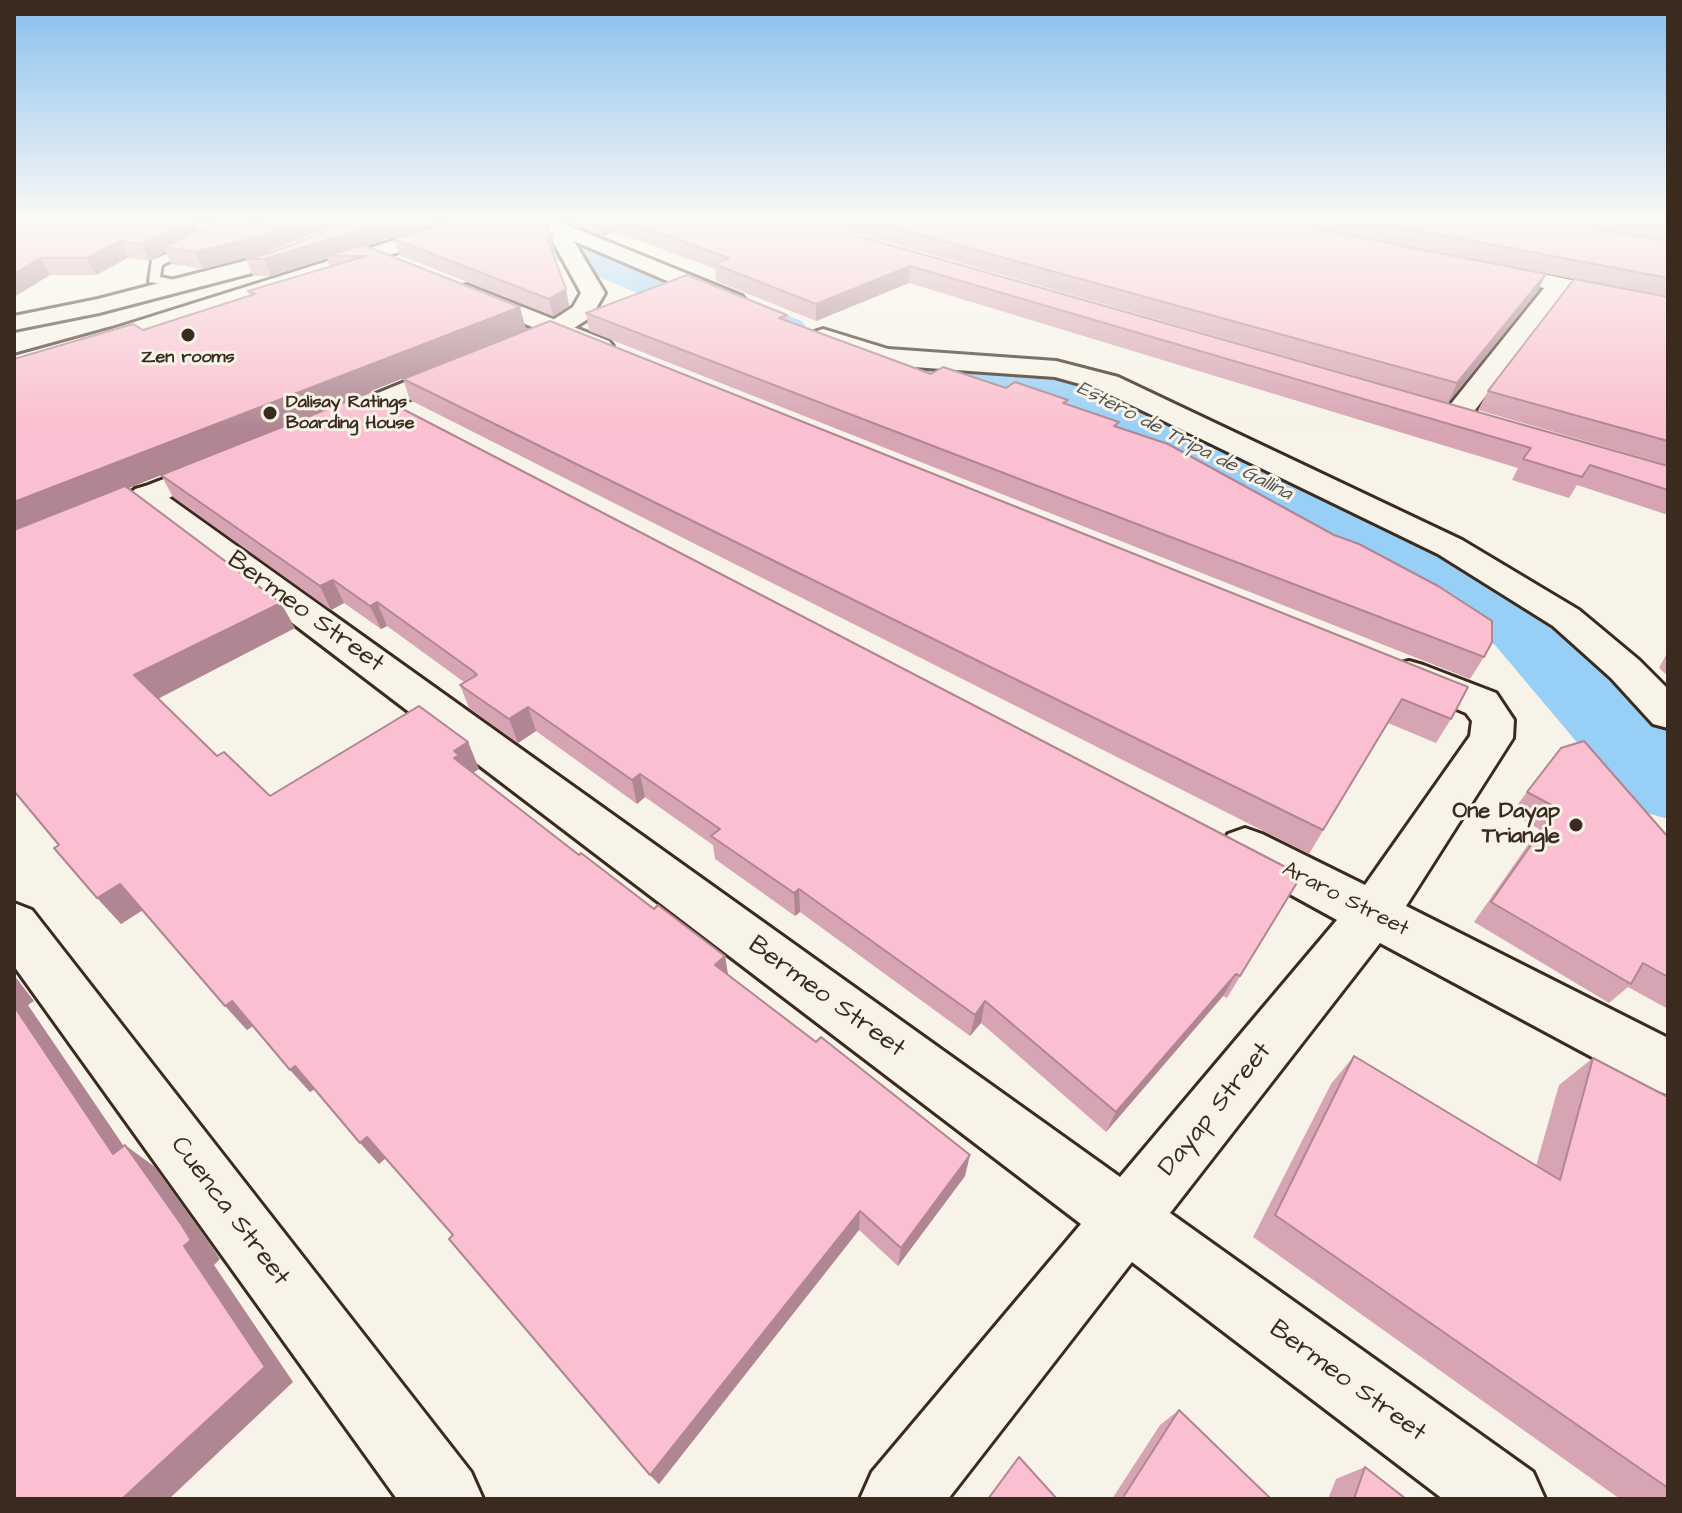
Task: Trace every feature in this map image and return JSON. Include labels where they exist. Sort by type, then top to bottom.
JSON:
[{"type":"street","points":[[14,323],[165,289]]},
{"type":"street","points":[[14,361],[200,289]]},
{"type":"street","points":[[14,361],[121,334],[263,289]]},
{"type":"street","points":[[458,289],[630,358]]},
{"type":"street","points":[[309,431],[557,328],[582,312],[593,293],[590,289]]},
{"type":"street","points":[[705,289],[754,309]]},
{"type":"street","points":[[1456,416],[1555,289]]},
{"type":"street","points":[[1576,289],[1668,307]]},
{"type":"street","points":[[794,326],[862,352],[885,357],[1056,369],[1108,383],[1450,547],[1566,618],[1625,669],[1668,714]]},
{"type":"street","points":[[383,401],[425,423]]},
{"type":"street","points":[[1426,407],[1487,425]]},
{"type":"street","points":[[14,549],[250,454]]},
{"type":"street","name":"Bermeo Street","points":[[146,496],[1506,1499]]},
{"type":"street","name":"Dayap Street","points":[[899,1499],[1373,914],[1491,738],[1493,720],[1481,703],[1378,661]]},
{"type":"street","name":"Araro Street","points":[[1203,826],[1668,1068]]},
{"type":"street","name":"Cuenca Street","points":[[14,925],[444,1499]]},
{"type":"building","points":[[473,289],[520,307],[14,502],[14,359],[133,324],[143,330],[255,294],[248,291]]},
{"type":"building","points":[[522,289],[566,289],[549,299]]},
{"type":"building","points":[[651,289],[721,289],[787,315],[779,318],[931,374],[943,367],[1006,388],[1015,382],[1068,400],[1063,403],[1119,422],[1114,426],[1168,444],[1334,535],[1359,544],[1438,586],[1492,621],[1492,642],[1484,657],[586,313]]},
{"type":"building","points":[[777,289],[854,289],[816,304]]},
{"type":"building","points":[[987,289],[1044,289],[1668,466],[1668,490],[1590,465],[1582,477],[1523,459],[1531,448]]},
{"type":"building","points":[[1115,289],[1534,289],[1457,383]]},
{"type":"building","points":[[1567,289],[1624,289],[1668,297],[1668,441],[1488,391]]},
{"type":"building","points":[[550,321],[1468,687],[1451,719],[1402,699],[1323,830],[403,379]]},
{"type":"building","points":[[370,392],[1297,873],[1294,878],[1298,881],[1240,976],[1236,974],[1116,1112],[985,1001],[975,1015],[799,889],[794,893],[711,836],[720,829],[640,774],[632,780],[528,707],[509,719],[460,685],[477,675],[473,671],[377,602],[370,606],[333,580],[320,586],[161,475]]},
{"type":"building","points":[[125,486],[281,603],[134,675],[217,756],[224,752],[270,796],[419,706],[468,742],[454,751],[459,755],[454,758],[579,855],[581,853],[654,909],[658,905],[725,956],[715,965],[816,1042],[821,1037],[970,1155],[901,1248],[860,1211],[650,1475],[449,1239],[453,1235],[367,1137],[360,1143],[295,1066],[290,1070],[232,1001],[225,1006],[120,884],[97,898],[54,848],[59,845],[14,791],[14,530]]},
{"type":"building","points":[[1584,741],[1668,837],[1668,977],[1643,963],[1631,984],[1491,902],[1557,808],[1527,792],[1561,748]]},
{"type":"building","points":[[14,1006],[113,1154],[125,1145],[181,1224],[191,1240],[184,1246],[265,1367],[122,1499],[14,1499]]},
{"type":"building","points":[[1354,1056],[1560,1180],[1593,1058],[1668,1097],[1668,1488],[1275,1215]]},
{"type":"building","points":[[1179,1410],[1271,1499],[1122,1499]]},
{"type":"building","points":[[1019,1457],[1057,1499],[988,1499]]},
{"type":"building","points":[[1365,1467],[1406,1499],[1354,1499]]},
{"type":"waterway","name":"Estero de Tripa de Gallina","points":[[671,289],[783,333]]},
{"type":"waterway","name":"Estero de Tripa de Gallina","points":[[917,366],[1046,375],[1114,402],[1252,473],[1524,627],[1668,783]]},
{"type":"place","name":"Zen rooms","points":[[188,335]]},
{"type":"place","name":"Dalisay Ratings Boarding House","points":[[270,413]]},
{"type":"place","name":"One Dayap Triangle","points":[[1576,825]]}]
